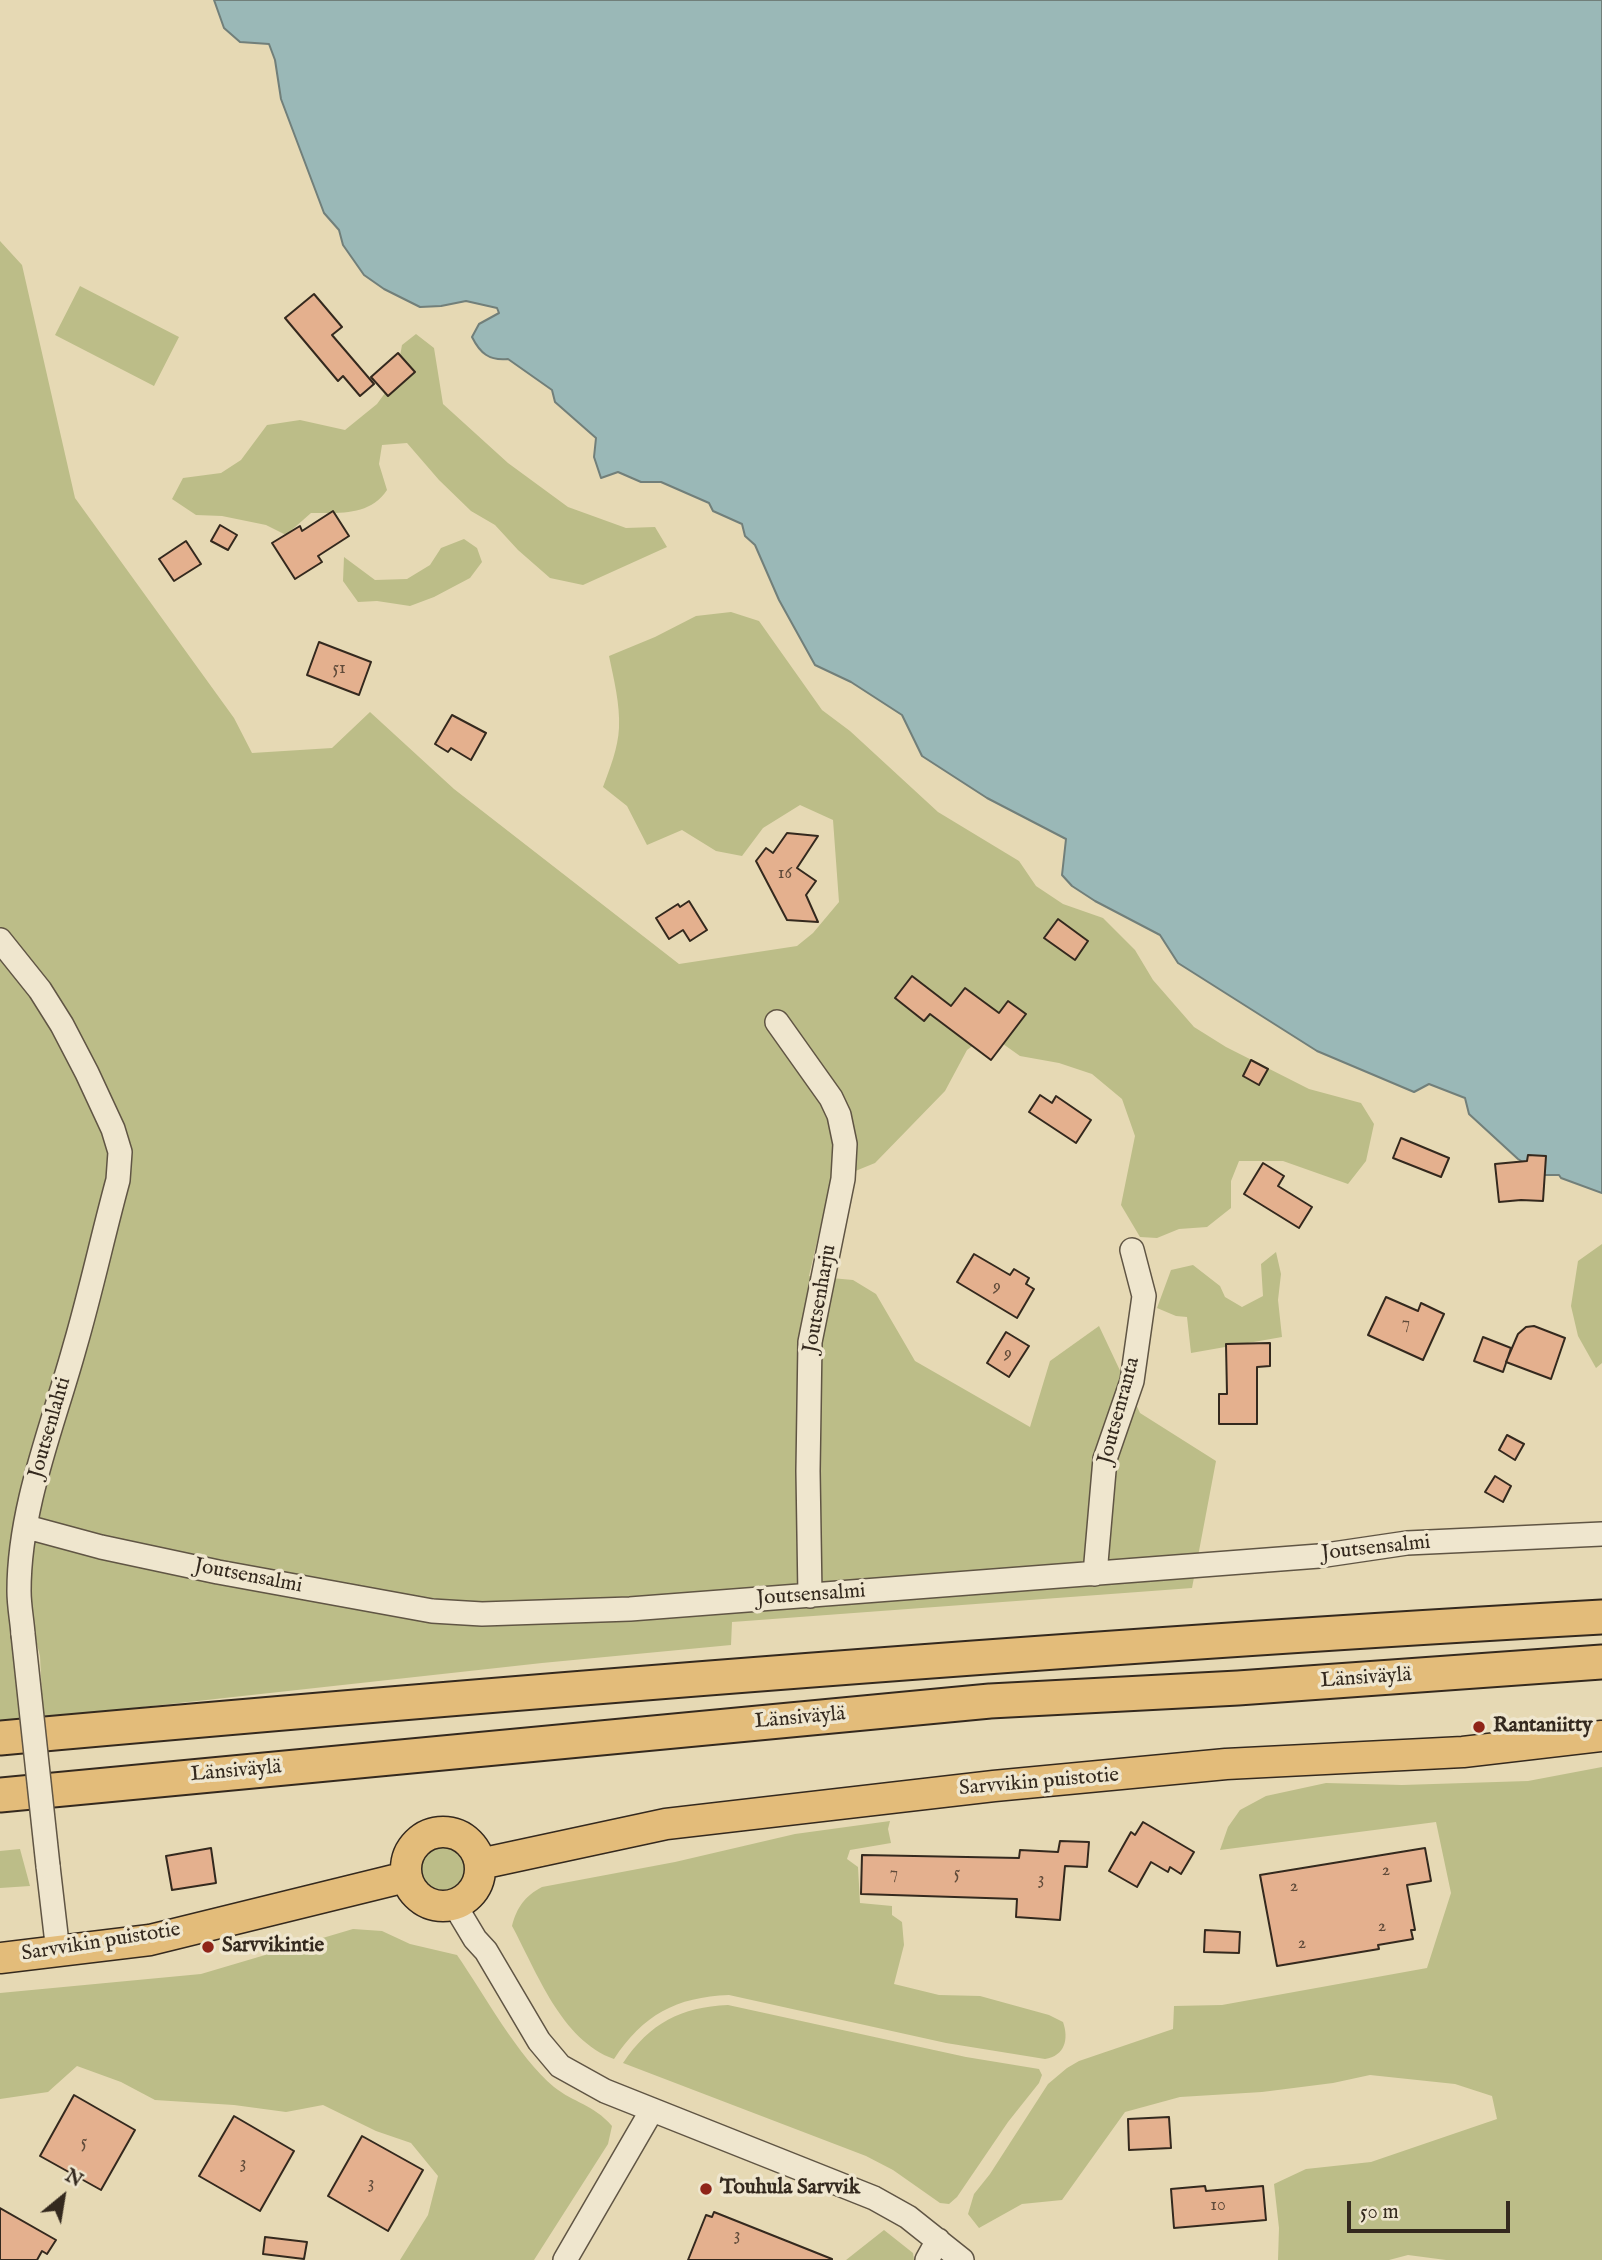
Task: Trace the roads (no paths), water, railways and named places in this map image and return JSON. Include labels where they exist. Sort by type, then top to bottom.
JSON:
[{"type":"highway","points":[[0,1738],[480,1695],[939,1659],[1602,1617]]},
{"type":"highway","name":"Länsiväylä","points":[[0,1795],[990,1700],[1238,1688],[1602,1662]]},
{"type":"main road","name":"Sarvvikin puistotie","points":[[480,1864],[666,1824],[994,1786],[1226,1764],[1463,1752],[1602,1737]]},
{"type":"main road","points":[[436,1832],[456,1834],[465,1840],[472,1847],[480,1864],[480,1874],[471,1893],[454,1904],[433,1905],[423,1901],[406,1877],[405,1868],[411,1850],[426,1836],[436,1832]]},
{"type":"main road","name":"Sarvvikin puistotie","points":[[0,1958],[150,1940],[406,1877]]},
{"type":"street","name":"Joutsenlahti","points":[[0,940],[40,990],[62,1025],[113,1129],[120,1152],[118,1180],[75,1346],[39,1464],[21,1560],[19,1593],[58,1952]]},
{"type":"street","name":"Joutsenharju","points":[[778,1022],[831,1098],[839,1115],[845,1144],[843,1179],[810,1342],[810,1596]]},
{"type":"street","name":"Joutsenranta","points":[[1095,1574],[1105,1459],[1132,1381],[1144,1296],[1132,1250]]},
{"type":"street","name":"Joutsensalmi","points":[[27,1527],[101,1548],[218,1572],[432,1611],[482,1614],[545,1614],[810,1596],[1319,1556],[1407,1544],[1602,1534]]},
{"type":"street","points":[[454,1904],[475,1939],[486,1951],[539,2041],[560,2066],[586,2082],[652,2110],[874,2198],[908,2217],[962,2260]]},
{"type":"street","points":[[565,2260],[652,2110]]},
{"type":"street","points":[[927,2260],[938,2240]]},
{"type":"water","points":[[214,0],[1602,0],[1602,1193],[1559,1175],[1544,1175],[1518,1159],[1469,1114],[1465,1098],[1429,1084],[1414,1092],[1317,1051],[1178,963],[1160,935],[1072,886],[1062,875],[1066,839],[987,798],[922,756],[902,715],[851,682],[815,665],[779,600],[755,545],[745,536],[742,524],[713,511],[709,503],[661,482],[641,482],[618,472],[601,478],[594,457],[596,438],[555,402],[552,390],[508,359],[495,359],[486,355],[475,343],[472,337],[479,324],[499,313],[497,308],[466,301],[420,307],[384,289],[364,275],[343,245],[339,230],[324,213],[281,99],[275,60],[269,44],[240,42],[224,28]]},
{"type":"place","name":"Rantaniitty","points":[[1479,1727]]},
{"type":"place","name":"Sarvvikintie","points":[[208,1947]]},
{"type":"place","name":"Touhula Sarvvik","points":[[706,2189]]}]
